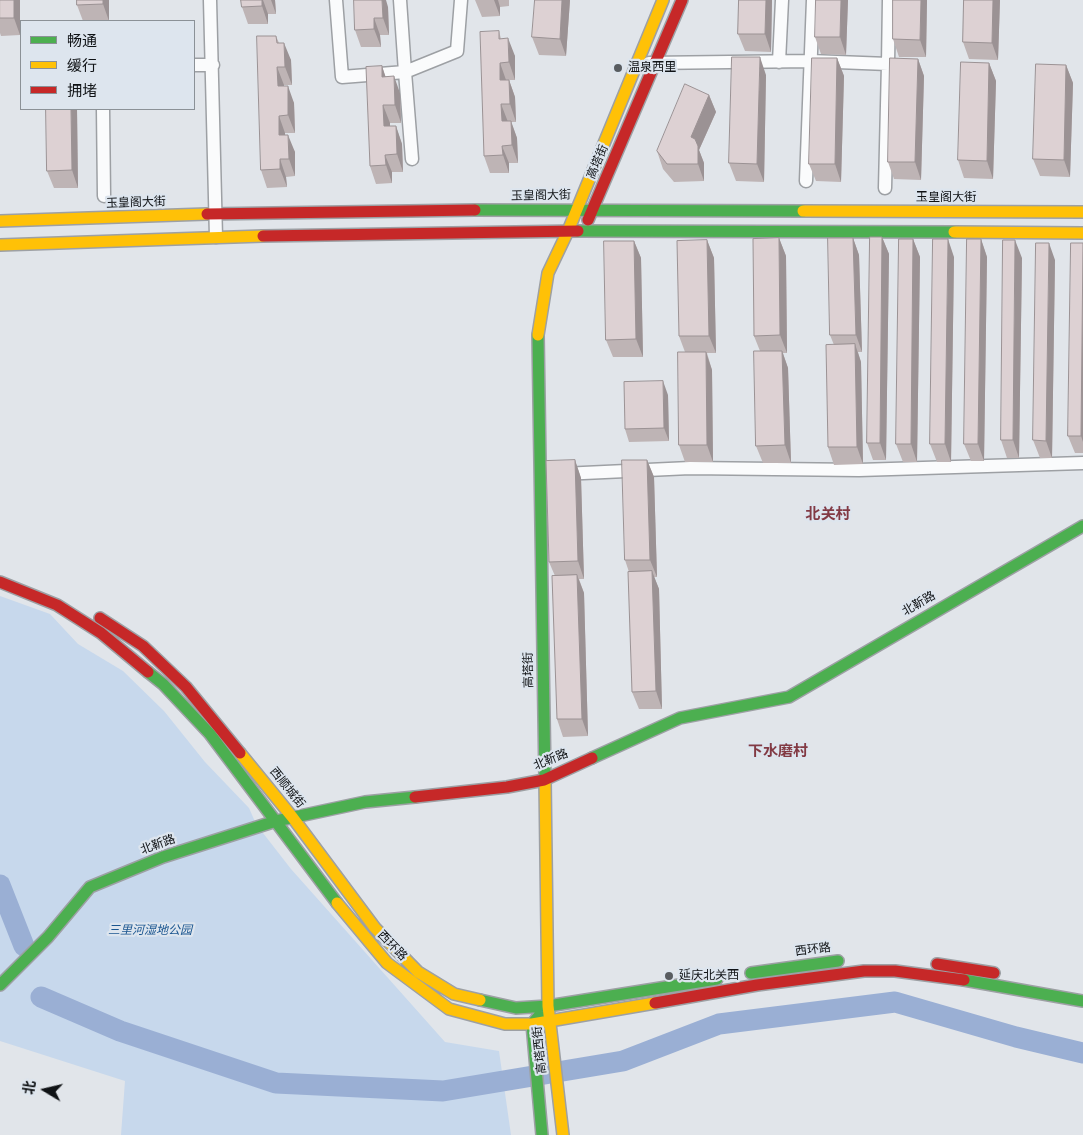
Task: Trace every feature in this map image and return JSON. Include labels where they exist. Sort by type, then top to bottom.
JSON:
[{"type":"street","points":[[210,0],[216,237]]},
{"type":"street","points":[[336,0],[342,77],[405,72],[457,51],[461,0]]},
{"type":"street","points":[[400,0],[412,159]]},
{"type":"street","name":"高塔街","points":[[548,1006],[538,333],[548,273],[568,231],[663,0]]},
{"type":"street","name":"高塔街","points":[[580,236],[682,0]]},
{"type":"street","points":[[779,62],[782,0]]},
{"type":"street","points":[[806,181],[813,0]]},
{"type":"street","points":[[885,188],[889,0]]},
{"type":"street","points":[[638,58],[654,65],[811,61],[888,64]]},
{"type":"street","points":[[195,65],[212,64]]},
{"type":"street","points":[[103,110],[104,196]]},
{"type":"street","name":"玉皇阁大街","points":[[0,221],[215,214],[577,209],[592,211],[1083,212]]},
{"type":"street","points":[[0,245],[216,237],[568,231],[580,236],[1083,233]]},
{"type":"street","name":"高塔街","points":[[538,333],[566,262]]},
{"type":"street","points":[[540,476],[690,468],[859,470],[1083,462]]},
{"type":"street","name":"北靳路","points":[[0,985],[48,936],[90,887],[163,857],[276,821],[365,802],[507,787],[544,780],[680,718],[789,697],[1083,526]]},
{"type":"street","name":"西顺城街","points":[[29,581],[90,611],[142,646],[186,687],[294,818],[375,928],[418,972],[454,994],[516,1008],[548,1006]]},
{"type":"street","points":[[0,582],[57,605],[101,633],[163,684],[210,734],[276,821]]},
{"type":"street","name":"西环路","points":[[276,821],[342,910],[387,963],[449,1009],[505,1024],[551,1022]]},
{"type":"street","name":"西环路","points":[[548,1006],[737,976],[854,960],[900,959]]},
{"type":"street","points":[[928,962],[1083,990]]},
{"type":"street","points":[[551,1022],[757,985],[864,971],[895,971],[959,979],[1083,1001]]},
{"type":"street","name":"高塔西街","points":[[548,1006],[563,1134]]},
{"type":"street","name":"高塔西街","points":[[542,1135],[532,1024],[548,1006]]},
{"type":"green space","name":"三里河湿地公园","points":[[0,596],[50,614],[78,644],[123,671],[164,711],[205,762],[249,808],[256,824],[291,869],[445,1042],[499,1051],[511,1135],[121,1135],[125,1081],[0,1041]]},
{"type":"building","points":[[0,0],[14,0],[14,18],[0,18]]},
{"type":"building","points":[[77,0],[103,0],[103,4],[77,5]]},
{"type":"building","points":[[241,0],[262,0],[262,6],[242,7]]},
{"type":"building","points":[[354,0],[382,0],[383,18],[374,18],[374,29],[355,30]]},
{"type":"building","points":[[535,0],[562,0],[560,39],[532,37]]},
{"type":"building","points":[[739,0],[766,0],[765,34],[738,34]]},
{"type":"building","points":[[816,0],[841,0],[840,37],[815,37]]},
{"type":"building","points":[[893,0],[921,0],[920,40],[893,39]]},
{"type":"building","points":[[964,0],[993,0],[992,43],[963,42]]},
{"type":"building","points":[[499,31],[499,39],[508,38],[509,62],[500,63],[500,80],[509,80],[510,104],[501,104],[502,121],[511,121],[512,145],[502,146],[503,155],[484,156],[480,32]]},
{"type":"building","points":[[257,36],[276,36],[277,43],[284,43],[285,67],[277,67],[278,86],[288,86],[288,115],[279,116],[279,135],[288,135],[289,159],[280,159],[280,169],[261,170]]},
{"type":"building","points":[[732,57],[760,57],[757,164],[729,163]]},
{"type":"building","points":[[812,58],[837,58],[835,164],[809,164]]},
{"type":"building","points":[[890,58],[918,59],[915,162],[888,162]]},
{"type":"building","points":[[961,62],[989,63],[987,161],[958,160]]},
{"type":"building","points":[[1036,64],[1066,65],[1064,160],[1033,159]]},
{"type":"building","points":[[382,66],[382,77],[394,76],[395,105],[383,105],[384,126],[396,126],[397,154],[385,155],[386,165],[370,166],[366,67]]},
{"type":"building","points":[[685,84],[709,95],[691,137],[695,139],[698,146],[698,164],[667,164],[657,151]]},
{"type":"building","points":[[46,110],[71,110],[72,170],[47,171]]},
{"type":"building","points":[[870,237],[882,237],[880,443],[867,443]]},
{"type":"building","points":[[779,238],[780,335],[754,336],[753,239]]},
{"type":"building","points":[[828,238],[853,238],[856,335],[830,335]]},
{"type":"building","points":[[899,239],[913,239],[911,444],[896,444]]},
{"type":"building","points":[[933,239],[948,239],[945,444],[930,444]]},
{"type":"building","points":[[967,239],[981,239],[978,444],[964,444]]},
{"type":"building","points":[[707,240],[709,336],[679,336],[677,241]]},
{"type":"building","points":[[1003,240],[1015,240],[1013,440],[1001,440]]},
{"type":"building","points":[[604,241],[634,241],[636,339],[606,340]]},
{"type":"building","points":[[1036,243],[1049,243],[1046,441],[1033,440]]},
{"type":"building","points":[[1071,243],[1083,243],[1081,436],[1068,436]]},
{"type":"building","points":[[855,344],[857,447],[828,447],[826,345]]},
{"type":"building","points":[[754,351],[782,351],[785,445],[756,446]]},
{"type":"building","points":[[678,352],[706,352],[707,445],[679,445]]},
{"type":"building","points":[[663,381],[664,428],[625,429],[624,382]]},
{"type":"building","points":[[575,460],[578,561],[549,562],[546,461]]},
{"type":"building","points":[[622,460],[647,460],[650,560],[625,560]]},
{"type":"building","points":[[652,571],[656,691],[632,692],[628,572]]},
{"type":"building","points":[[577,575],[582,719],[557,719],[552,576]]},
{"type":"waterway","points":[[0,885],[24,946]]},
{"type":"waterway","points":[[41,997],[120,1031],[276,1083],[443,1091],[623,1061],[719,1024],[895,1002],[1016,1037],[1083,1053]]},
{"type":"traffic: fast","points":[[475,210],[803,211]]},
{"type":"traffic: fast","points":[[578,231],[954,232]]},
{"type":"traffic: fast","points":[[538,335],[545,780]]},
{"type":"traffic: fast","points":[[592,758],[680,718],[789,697],[1083,526]]},
{"type":"traffic: fast","points":[[148,672],[163,684],[210,734],[337,903]]},
{"type":"traffic: fast","points":[[0,985],[48,937],[90,887],[163,857],[276,821],[365,802],[415,797]]},
{"type":"traffic: fast","points":[[751,973],[838,961]]},
{"type":"traffic: fast","points":[[480,1000],[516,1008],[548,1006],[717,979]]},
{"type":"traffic: fast","points":[[964,980],[1083,1001]]},
{"type":"traffic: fast","points":[[540,1015],[532,1024],[542,1135]]},
{"type":"traffic: slow","points":[[538,335],[548,273],[568,231],[663,0]]},
{"type":"traffic: slow","points":[[803,211],[1083,212]]},
{"type":"traffic: slow","points":[[0,221],[207,214]]},
{"type":"traffic: slow","points":[[954,232],[1083,233]]},
{"type":"traffic: slow","points":[[0,245],[263,236]]},
{"type":"traffic: slow","points":[[240,753],[293,818],[375,928],[418,972],[454,994],[480,1000]]},
{"type":"traffic: slow","points":[[545,780],[548,1006],[563,1135]]},
{"type":"traffic: slow","points":[[337,903],[387,963],[449,1009],[505,1024],[532,1024],[655,1003]]},
{"type":"traffic: jam","points":[[588,220],[682,0]]},
{"type":"traffic: jam","points":[[207,214],[475,210]]},
{"type":"traffic: jam","points":[[263,236],[578,231]]},
{"type":"traffic: jam","points":[[0,582],[57,605],[101,633],[148,672]]},
{"type":"traffic: jam","points":[[100,618],[143,646],[186,687],[240,753]]},
{"type":"traffic: jam","points":[[415,797],[507,787],[544,780],[592,758]]},
{"type":"traffic: jam","points":[[937,964],[994,973]]},
{"type":"traffic: jam","points":[[655,1003],[757,985],[864,971],[895,971],[964,980]]},
{"type":"place","name":"温泉西里","points":[[618,68]]},
{"type":"place","name":"延庆北关西","points":[[669,976]]},
{"type":"district","name":"北关村","points":[[828,515]]},
{"type":"district","name":"下水磨村","points":[[778,752]]}]
